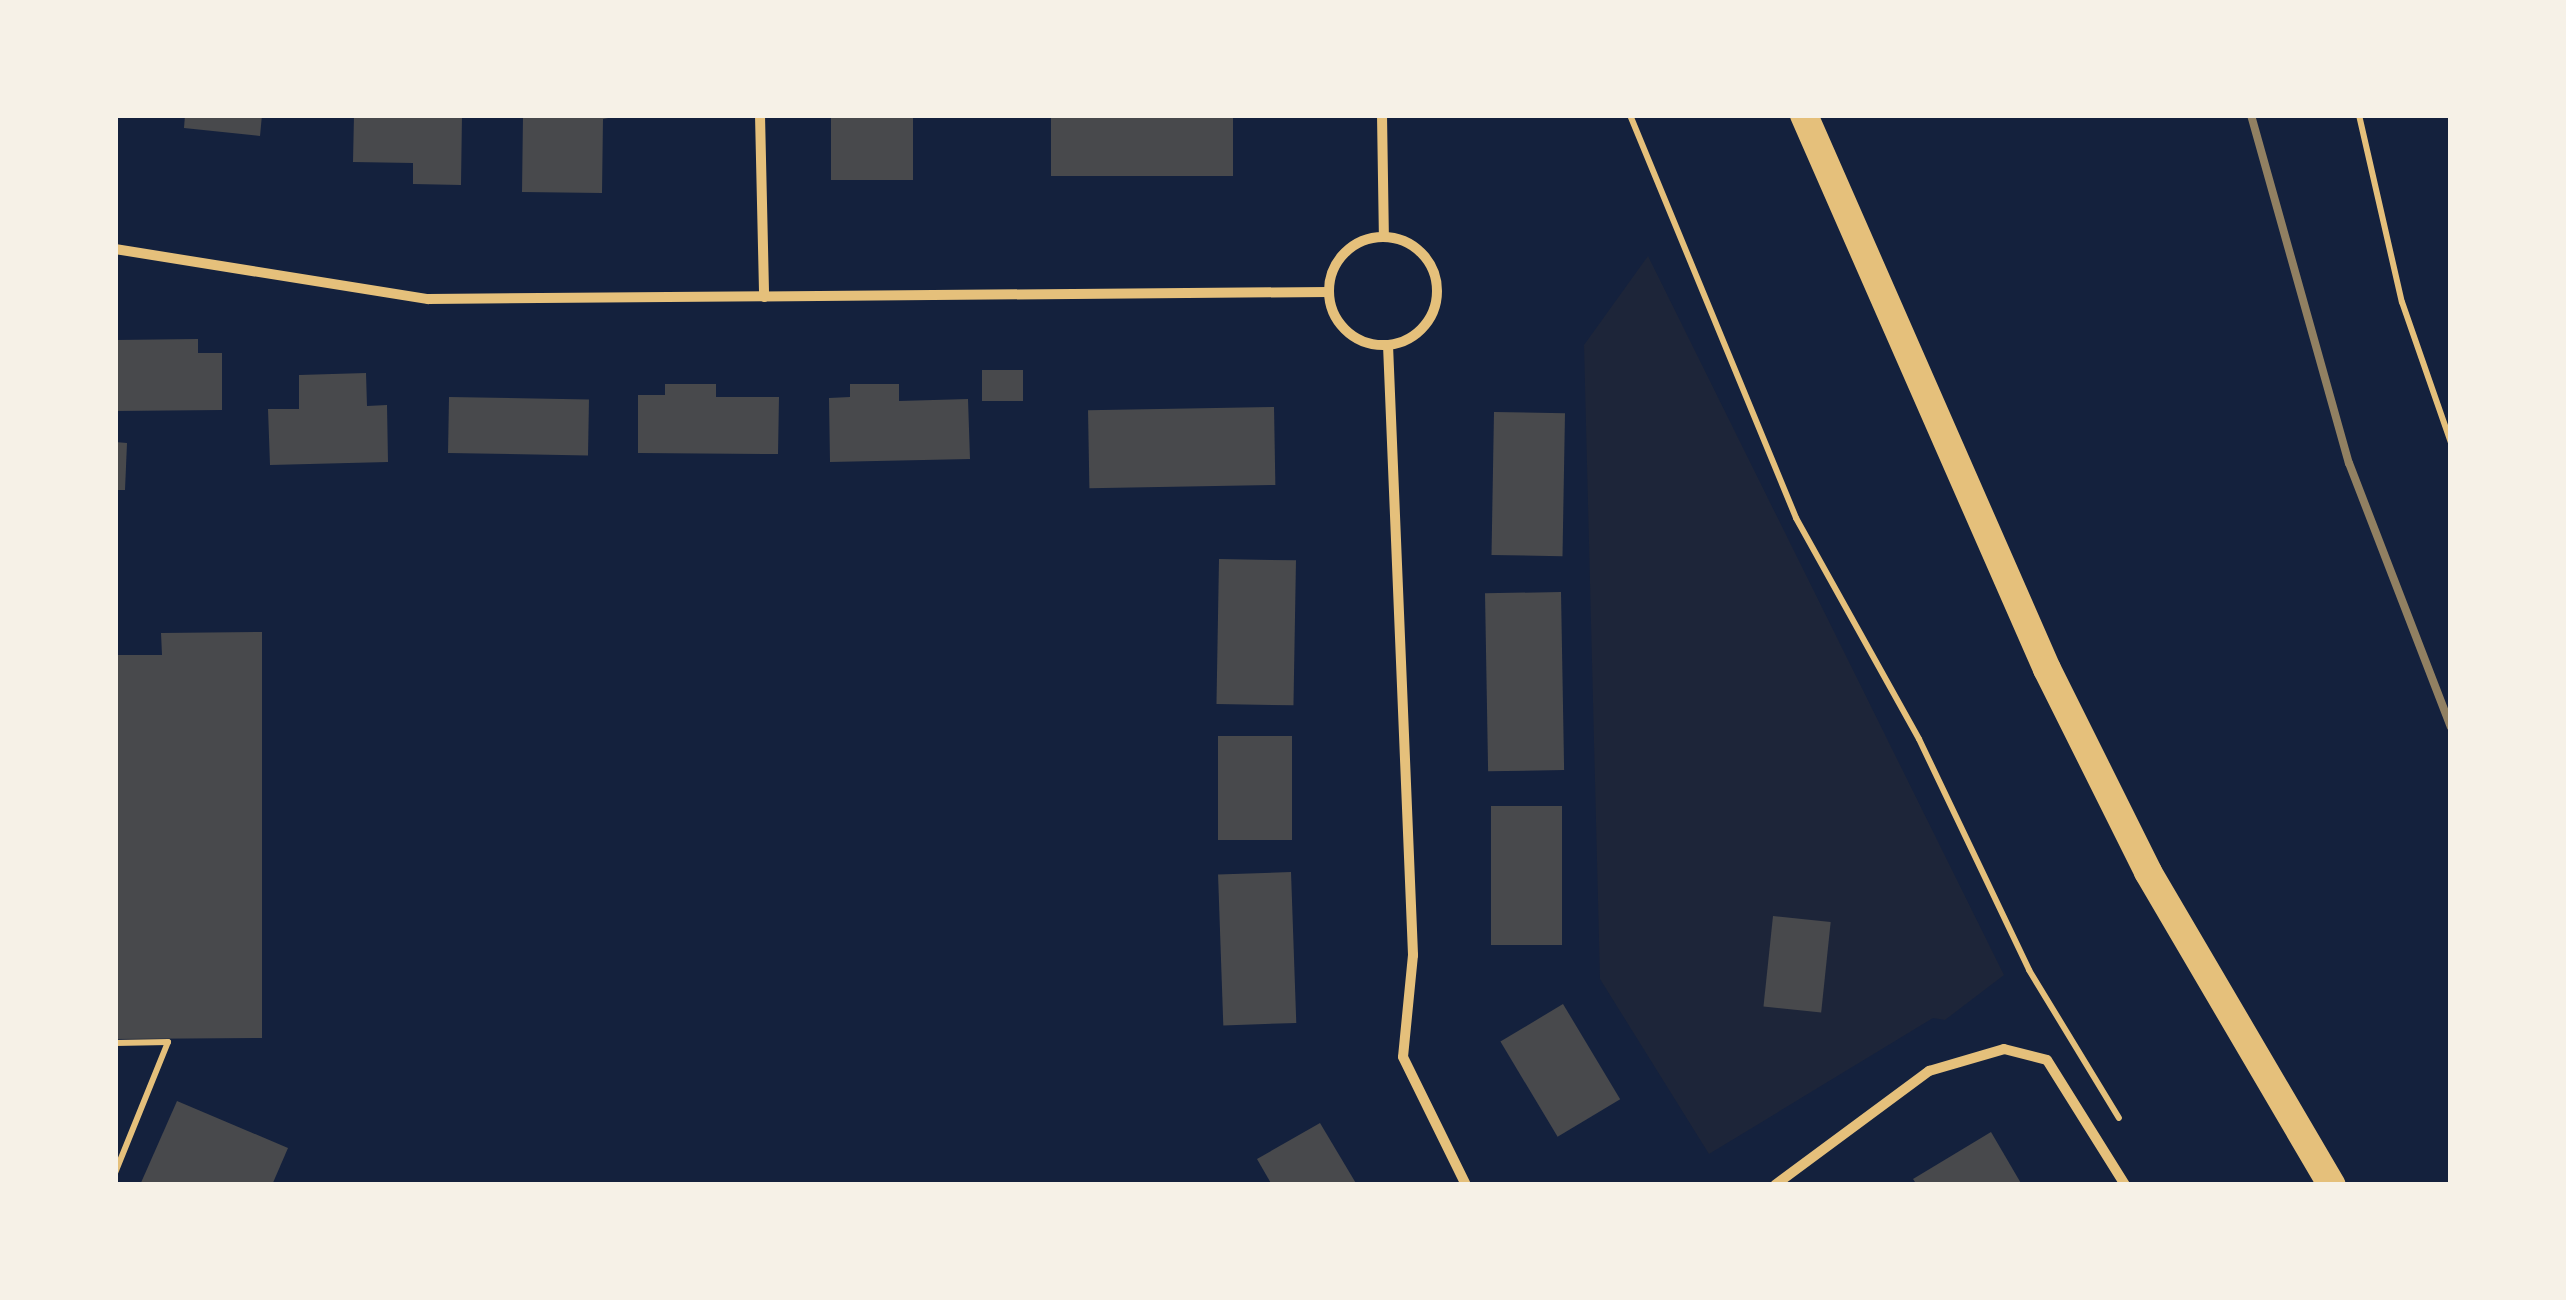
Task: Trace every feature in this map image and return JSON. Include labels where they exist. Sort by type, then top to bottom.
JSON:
[{"type":"highway","points":[[1804,115],[2114,805],[2332,1185]]},
{"type":"street","points":[[760,115],[764,296]]},
{"type":"street","points":[[1382,115],[1384,236]]},
{"type":"street","points":[[1384,236],[1430,262],[1437,298],[1421,330],[1388,345],[1354,336],[1329,292],[1351,246],[1384,236]]},
{"type":"street","points":[[115,249],[428,299],[1329,292]]},
{"type":"street","points":[[1388,345],[1413,954],[1404,1056],[1466,1185]]},
{"type":"street","points":[[1775,1185],[1929,1072],[2004,1049],[2047,1060],[2126,1185]]},
{"type":"path","points":[[1630,115],[1796,518],[1919,739],[2030,970],[2122,1124]]},
{"type":"path","points":[[2359,115],[2402,302],[2451,443]]},
{"type":"path","points":[[115,1043],[168,1042],[115,1172]]},
{"type":"shaded area","points":[[1648,256],[2004,975],[1945,1020],[1933,1018],[1709,1154],[1600,979],[1584,345]]},
{"type":"building","points":[[185,115],[262,115],[260,136],[184,128]]},
{"type":"building","points":[[354,115],[462,115],[461,185],[413,184],[413,163],[353,162]]},
{"type":"building","points":[[523,115],[624,115],[603,119],[602,193],[522,192]]},
{"type":"building","points":[[831,115],[913,115],[913,180],[831,180]]},
{"type":"building","points":[[1051,115],[1233,115],[1233,176],[1051,176]]},
{"type":"building","points":[[198,339],[198,353],[222,353],[222,410],[115,411],[115,340]]},
{"type":"building","points":[[982,370],[1023,370],[1023,401],[982,401]]},
{"type":"building","points":[[366,373],[367,406],[387,405],[388,462],[270,465],[268,409],[299,409],[299,375]]},
{"type":"building","points":[[665,384],[716,384],[716,397],[779,397],[778,454],[638,453],[638,395],[665,395]]},
{"type":"building","points":[[850,384],[899,384],[899,401],[968,399],[970,459],[830,462],[829,398],[850,397]]},
{"type":"building","points":[[449,397],[589,399],[588,455],[448,453]]},
{"type":"building","points":[[1274,407],[1275,485],[1089,488],[1088,410]]},
{"type":"building","points":[[1494,412],[1565,413],[1562,556],[1492,555]]},
{"type":"building","points":[[115,442],[127,443],[125,490],[115,490]]},
{"type":"building","points":[[1219,559],[1296,560],[1293,705],[1216,704]]},
{"type":"building","points":[[1561,592],[1564,770],[1488,771],[1485,593]]},
{"type":"building","points":[[262,632],[262,1038],[115,1039],[115,655],[162,655],[161,633]]},
{"type":"building","points":[[1218,736],[1292,736],[1292,840],[1218,840]]},
{"type":"building","points":[[1491,806],[1562,806],[1562,945],[1491,945]]},
{"type":"building","points":[[1291,872],[1296,1023],[1223,1025],[1218,875]]},
{"type":"building","points":[[1773,916],[1831,922],[1821,1013],[1763,1007]]},
{"type":"building","points":[[1563,1004],[1620,1099],[1558,1137],[1500,1042]]},
{"type":"building","points":[[177,1101],[288,1148],[272,1185],[140,1185]]},
{"type":"building","points":[[1320,1123],[1357,1185],[1272,1185],[1257,1159]]},
{"type":"building","points":[[1991,1132],[2022,1185],[1917,1185],[1913,1179]]},
{"type":"railway","points":[[2251,115],[2349,463],[2451,727]]}]
